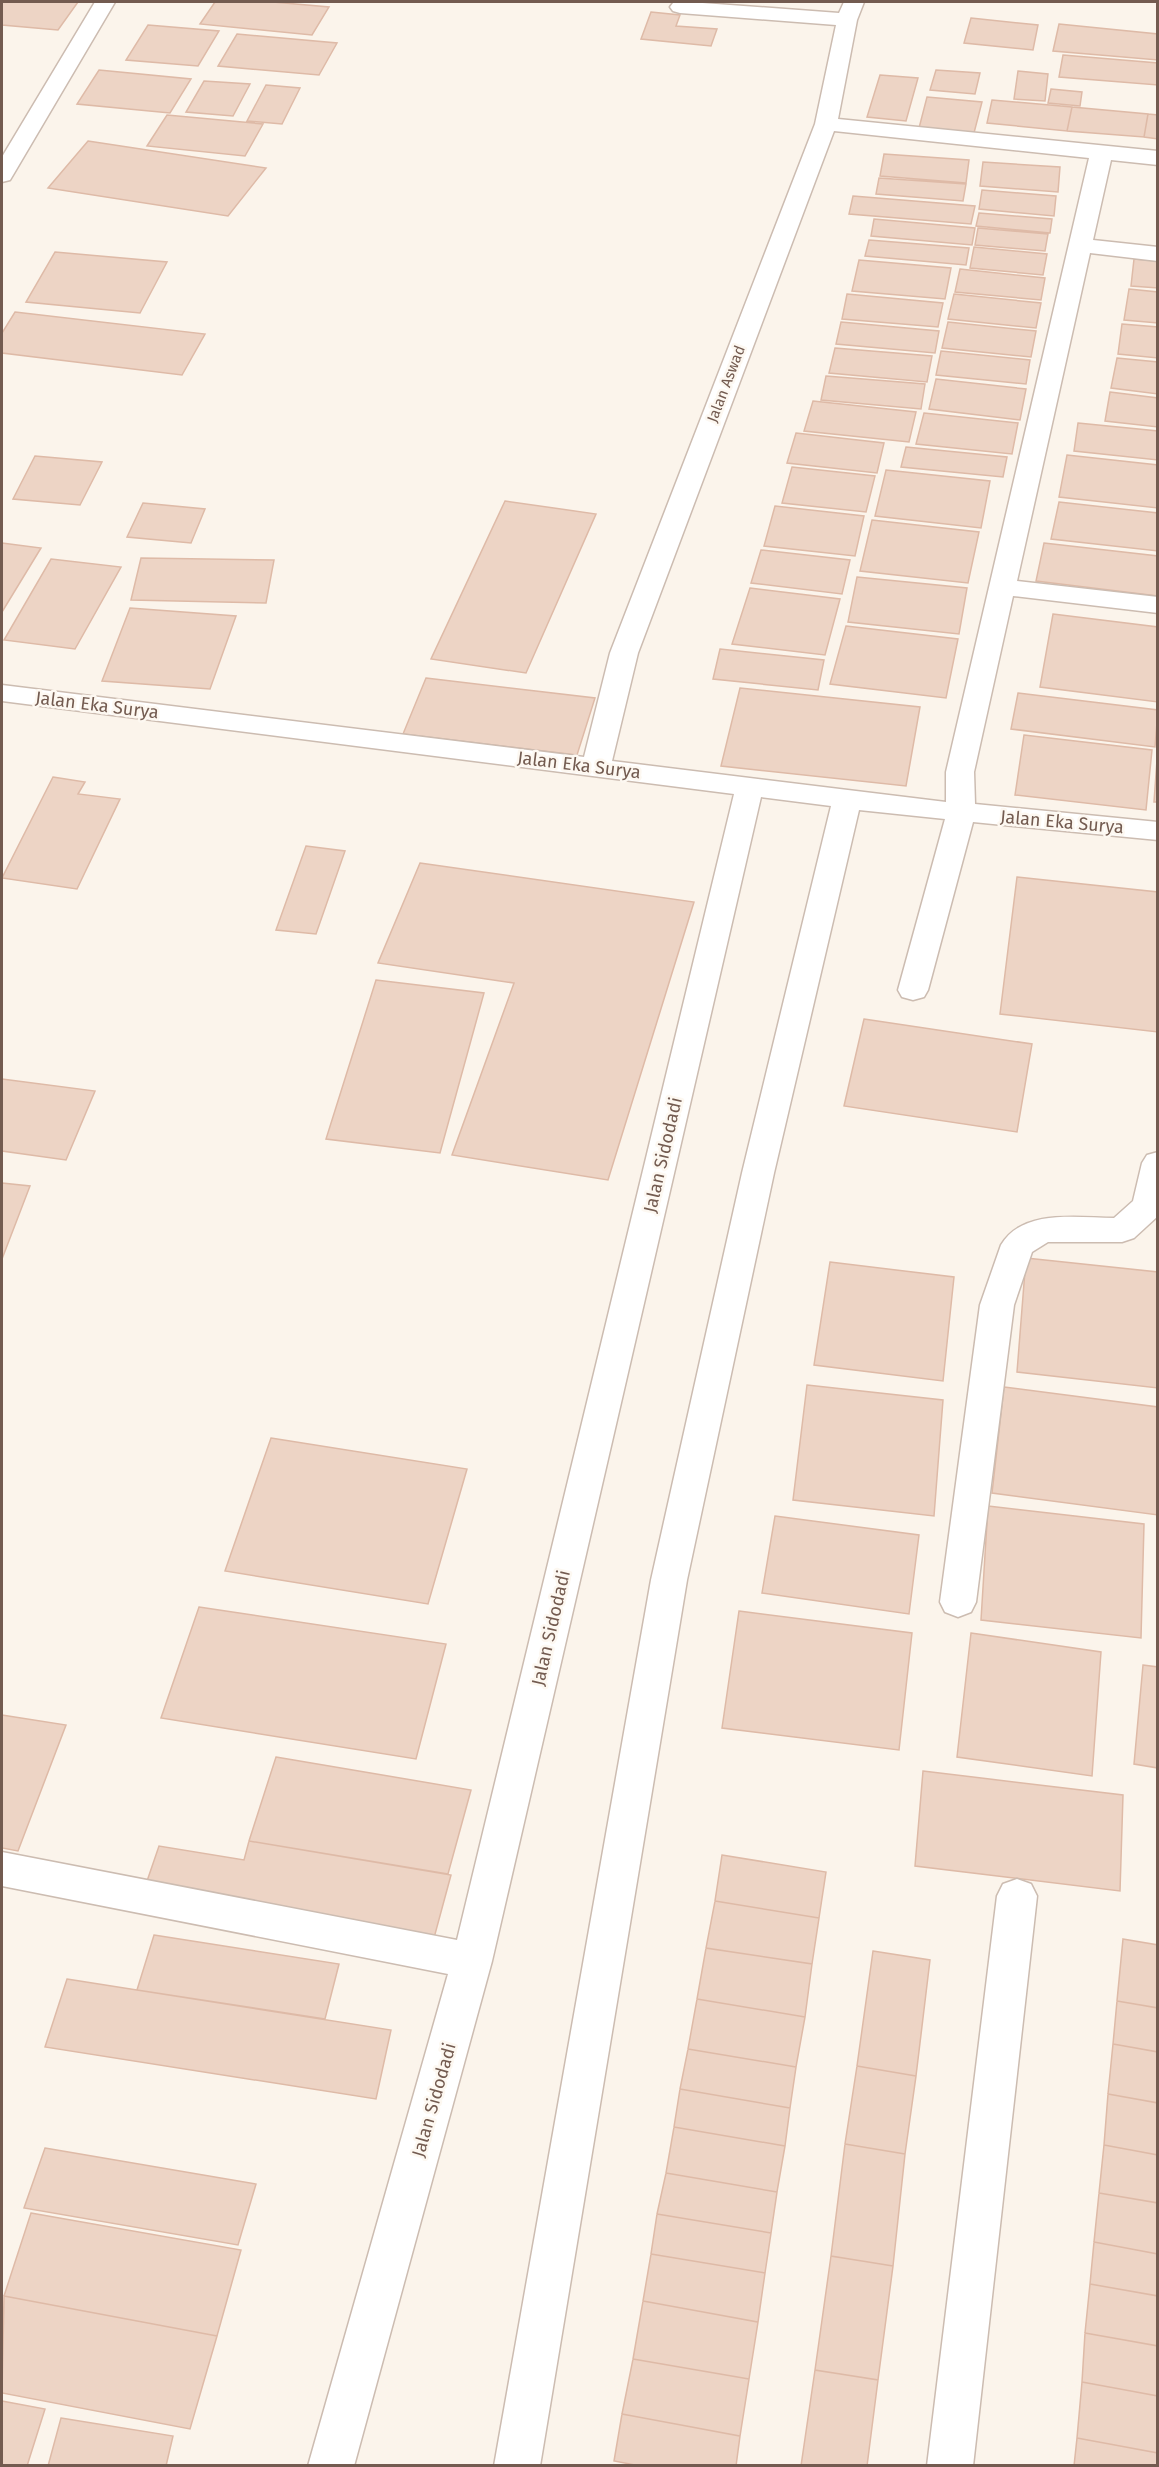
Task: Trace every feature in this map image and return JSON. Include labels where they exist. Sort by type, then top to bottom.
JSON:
[{"type":"street","points":[[2,175],[105,2]]},
{"type":"street","points":[[680,7],[850,11]]},
{"type":"street","name":"Jalan Aswad","points":[[596,767],[624,653],[826,124],[850,11]]},
{"type":"street","points":[[826,124],[1158,158]]},
{"type":"street","points":[[913,990],[961,812],[960,772],[1078,245],[1101,153]]},
{"type":"street","points":[[1078,245],[1158,254]]},
{"type":"street","points":[[1001,587],[1158,605]]},
{"type":"street","name":"Jalan Eka Surya","points":[[2,693],[750,785],[847,799],[1158,831]]},
{"type":"street","name":"Jalan Sidodadi","points":[[331,2466],[472,1962],[750,785]]},
{"type":"street","points":[[517,2466],[669,1580],[758,1173],[772,1124],[847,799]]},
{"type":"street","points":[[958,1602],[997,1305],[1018,1245],[1042,1230],[1122,1230],[1148,1206],[1158,1163]]},
{"type":"street","points":[[2,1869],[472,1962]]},
{"type":"street","points":[[950,2466],[1017,1896]]},
{"type":"building","points":[[2,2],[78,2],[58,30],[2,25]]},
{"type":"building","points":[[215,2],[273,2],[329,7],[312,35],[200,24]]},
{"type":"building","points":[[651,12],[680,15],[676,26],[717,29],[711,46],[641,39]]},
{"type":"building","points":[[971,18],[1038,25],[1033,50],[964,43]]},
{"type":"building","points":[[1059,24],[1158,34],[1158,60],[1053,51]]},
{"type":"building","points":[[148,25],[219,31],[198,66],[126,60]]},
{"type":"building","points":[[237,34],[337,43],[319,75],[218,66]]},
{"type":"building","points":[[1063,55],[1158,63],[1158,85],[1059,77]]},
{"type":"building","points":[[99,70],[191,79],[170,113],[77,104]]},
{"type":"building","points":[[936,70],[980,73],[975,94],[930,90]]},
{"type":"building","points":[[1018,71],[1048,74],[1045,101],[1014,99]]},
{"type":"building","points":[[880,75],[918,78],[906,121],[867,117]]},
{"type":"building","points":[[204,81],[250,84],[233,116],[186,112]]},
{"type":"building","points":[[266,85],[300,88],[282,124],[247,121]]},
{"type":"building","points":[[1051,89],[1082,92],[1080,106],[1048,103]]},
{"type":"building","points":[[927,97],[982,102],[974,133],[919,128]]},
{"type":"building","points":[[992,100],[1072,107],[1067,131],[987,123]]},
{"type":"building","points":[[1072,107],[1148,114],[1144,137],[1067,131]]},
{"type":"building","points":[[1148,114],[1158,115],[1158,139],[1144,137]]},
{"type":"building","points":[[167,115],[263,124],[245,156],[147,146]]},
{"type":"building","points":[[88,141],[266,168],[228,216],[48,188]]},
{"type":"building","points":[[884,154],[969,160],[966,183],[880,176]]},
{"type":"building","points":[[983,162],[1060,167],[1058,192],[980,186]]},
{"type":"building","points":[[879,178],[966,184],[963,201],[876,194]]},
{"type":"building","points":[[982,190],[1056,196],[1054,216],[979,209]]},
{"type":"building","points":[[853,196],[975,206],[971,224],[849,214]]},
{"type":"building","points":[[979,213],[1052,219],[1050,233],[976,226]]},
{"type":"building","points":[[874,219],[975,228],[972,245],[871,236]]},
{"type":"building","points":[[978,228],[1048,234],[1045,251],[975,245]]},
{"type":"building","points":[[869,240],[969,248],[966,265],[865,256]]},
{"type":"building","points":[[974,247],[1047,254],[1043,275],[970,268]]},
{"type":"building","points":[[55,252],[167,262],[140,313],[26,302]]},
{"type":"building","points":[[1134,259],[1158,261],[1158,288],[1131,286]]},
{"type":"building","points":[[859,260],[951,268],[945,299],[852,291]]},
{"type":"building","points":[[960,269],[1045,278],[1041,300],[955,292]]},
{"type":"building","points":[[1129,289],[1158,292],[1158,323],[1124,320]]},
{"type":"building","points":[[847,294],[943,303],[938,327],[842,319]]},
{"type":"building","points":[[954,294],[1041,303],[1036,328],[948,319]]},
{"type":"building","points":[[15,312],[205,334],[182,375],[2,353],[2,333]]},
{"type":"building","points":[[841,322],[939,331],[935,353],[836,344]]},
{"type":"building","points":[[948,322],[1036,331],[1031,357],[942,348]]},
{"type":"building","points":[[1122,324],[1158,327],[1158,358],[1118,354]]},
{"type":"building","points":[[835,348],[932,356],[927,382],[829,373]]},
{"type":"building","points":[[941,351],[1030,360],[1026,384],[936,375]]},
{"type":"building","points":[[1117,358],[1158,362],[1158,394],[1111,388]]},
{"type":"building","points":[[826,376],[925,384],[921,409],[821,400]]},
{"type":"building","points":[[936,379],[1026,389],[1020,420],[929,409]]},
{"type":"building","points":[[1110,392],[1158,398],[1158,427],[1105,421]]},
{"type":"building","points":[[813,401],[916,412],[909,442],[804,431]]},
{"type":"building","points":[[924,413],[1018,423],[1012,454],[916,444]]},
{"type":"building","points":[[1078,423],[1158,431],[1158,460],[1074,451]]},
{"type":"building","points":[[796,433],[884,443],[877,473],[787,463]]},
{"type":"building","points":[[906,447],[1007,457],[1003,477],[901,467]]},
{"type":"building","points":[[1067,455],[1158,465],[1158,508],[1059,497]]},
{"type":"building","points":[[35,456],[102,462],[80,505],[13,499]]},
{"type":"building","points":[[792,467],[875,476],[866,512],[782,503]]},
{"type":"building","points":[[886,470],[990,481],[981,528],[875,516]]},
{"type":"building","points":[[505,501],[596,514],[526,673],[431,659]]},
{"type":"building","points":[[1059,502],[1158,513],[1158,551],[1051,539]]},
{"type":"building","points":[[143,503],[205,509],[191,543],[127,537]]},
{"type":"building","points":[[775,506],[864,516],[855,556],[764,546]]},
{"type":"building","points":[[872,520],[979,532],[968,583],[860,571]]},
{"type":"building","points":[[2,543],[41,548],[2,612]]},
{"type":"building","points":[[1044,543],[1158,556],[1158,596],[1036,581]]},
{"type":"building","points":[[761,550],[850,560],[842,594],[751,583]]},
{"type":"building","points":[[141,558],[274,560],[266,603],[131,600]]},
{"type":"building","points":[[51,559],[121,567],[75,649],[4,640]]},
{"type":"building","points":[[857,577],[967,588],[959,634],[848,622]]},
{"type":"building","points":[[750,588],[840,599],[825,655],[732,644]]},
{"type":"building","points":[[130,608],[236,616],[210,689],[102,681]]},
{"type":"building","points":[[1053,614],[1158,627],[1158,702],[1040,687]]},
{"type":"building","points":[[846,626],[958,639],[946,698],[830,684]]},
{"type":"building","points":[[720,649],[824,660],[818,690],[713,679]]},
{"type":"building","points":[[426,678],[595,698],[577,755],[403,734]]},
{"type":"building","points":[[740,688],[920,707],[906,786],[721,766]]},
{"type":"building","points":[[1018,693],[1158,710],[1155,747],[1011,729]]},
{"type":"building","points":[[1024,735],[1152,750],[1146,810],[1015,795]]},
{"type":"building","points":[[1157,760],[1158,802],[1154,802]]},
{"type":"building","points":[[53,777],[85,782],[78,794],[120,799],[77,889],[2,878]]},
{"type":"building","points":[[306,846],[345,851],[316,934],[276,930]]},
{"type":"building","points":[[420,863],[694,902],[608,1180],[452,1155],[514,983],[378,963]]},
{"type":"building","points":[[1017,877],[1158,892],[1158,1032],[1000,1014]]},
{"type":"building","points":[[376,980],[484,993],[440,1153],[326,1139]]},
{"type":"building","points":[[864,1019],[1032,1044],[1017,1132],[844,1106]]},
{"type":"building","points":[[2,1079],[95,1091],[66,1160],[2,1151]]},
{"type":"building","points":[[2,1183],[30,1186],[2,1259]]},
{"type":"building","points":[[1026,1258],[1158,1272],[1158,1388],[1017,1372]]},
{"type":"building","points":[[830,1262],[954,1277],[943,1381],[814,1365]]},
{"type":"building","points":[[807,1385],[943,1400],[934,1516],[793,1500]]},
{"type":"building","points":[[1004,1387],[1158,1407],[1158,1515],[992,1493]]},
{"type":"building","points":[[271,1438],[467,1469],[428,1604],[225,1571]]},
{"type":"building","points":[[988,1506],[1144,1524],[1141,1638],[981,1620]]},
{"type":"building","points":[[775,1516],[919,1535],[909,1614],[762,1593]]},
{"type":"building","points":[[199,1607],[446,1644],[416,1759],[161,1718]]},
{"type":"building","points":[[739,1611],[912,1633],[899,1750],[722,1728]]},
{"type":"building","points":[[971,1633],[1101,1652],[1092,1776],[957,1757]]},
{"type":"building","points":[[1143,1665],[1158,1667],[1158,1768],[1134,1764]]},
{"type":"building","points":[[2,1715],[66,1725],[18,1851],[2,1848]]},
{"type":"building","points":[[276,1757],[471,1790],[448,1874],[249,1841]]},
{"type":"building","points":[[923,1771],[1123,1795],[1120,1891],[915,1866]]},
{"type":"building","points":[[249,1841],[451,1875],[434,1938],[145,1887],[159,1846],[244,1860]]},
{"type":"building","points":[[722,1855],[826,1872],[819,1918],[715,1901]]},
{"type":"building","points":[[715,1901],[819,1918],[812,1964],[706,1948]]},
{"type":"building","points":[[154,1935],[339,1964],[325,2019],[137,1990]]},
{"type":"building","points":[[1123,1939],[1158,1945],[1158,2008],[1117,2001]]},
{"type":"building","points":[[706,1948],[812,1964],[805,2017],[697,1999]]},
{"type":"building","points":[[873,1951],[930,1960],[916,2076],[857,2066]]},
{"type":"building","points":[[67,1979],[391,2030],[376,2099],[45,2047]]},
{"type":"building","points":[[697,1999],[805,2017],[796,2067],[688,2049]]},
{"type":"building","points":[[1117,2001],[1158,2008],[1158,2052],[1113,2044]]},
{"type":"building","points":[[1113,2044],[1158,2052],[1158,2103],[1108,2094]]},
{"type":"building","points":[[688,2049],[796,2067],[790,2108],[680,2089]]},
{"type":"building","points":[[857,2066],[916,2076],[905,2154],[845,2144]]},
{"type":"building","points":[[680,2089],[790,2108],[785,2146],[674,2127]]},
{"type":"building","points":[[1108,2094],[1158,2103],[1158,2155],[1104,2145]]},
{"type":"building","points":[[674,2127],[785,2146],[777,2192],[666,2173]]},
{"type":"building","points":[[845,2144],[905,2154],[893,2266],[831,2256]]},
{"type":"building","points":[[1104,2145],[1158,2155],[1158,2203],[1099,2193]]},
{"type":"building","points":[[45,2148],[256,2184],[238,2245],[24,2208]]},
{"type":"building","points":[[666,2173],[777,2192],[771,2233],[657,2214]]},
{"type":"building","points":[[1099,2193],[1158,2203],[1158,2254],[1094,2242]]},
{"type":"building","points":[[31,2213],[241,2250],[217,2336],[4,2296]]},
{"type":"building","points":[[657,2214],[771,2233],[765,2273],[651,2254]]},
{"type":"building","points":[[1094,2242],[1158,2254],[1158,2296],[1090,2284]]},
{"type":"building","points":[[651,2254],[765,2273],[758,2322],[643,2301]]},
{"type":"building","points":[[831,2256],[893,2266],[878,2380],[815,2370]]},
{"type":"building","points":[[1090,2284],[1158,2296],[1158,2346],[1085,2333]]},
{"type":"building","points":[[4,2296],[217,2336],[190,2429],[2,2393]]},
{"type":"building","points":[[643,2301],[758,2322],[749,2379],[633,2359]]},
{"type":"building","points":[[1085,2333],[1158,2346],[1158,2396],[1082,2382]]},
{"type":"building","points":[[633,2359],[749,2379],[740,2436],[622,2414]]},
{"type":"building","points":[[815,2370],[878,2380],[867,2466],[801,2466]]},
{"type":"building","points":[[1082,2382],[1158,2396],[1158,2453],[1077,2438]]},
{"type":"building","points":[[2,2401],[45,2409],[27,2466],[2,2466]]},
{"type":"building","points":[[622,2414],[740,2436],[736,2466],[640,2466],[614,2461]]},
{"type":"building","points":[[61,2418],[173,2436],[166,2466],[48,2466]]},
{"type":"building","points":[[1077,2438],[1158,2453],[1158,2466],[1074,2466]]}]
